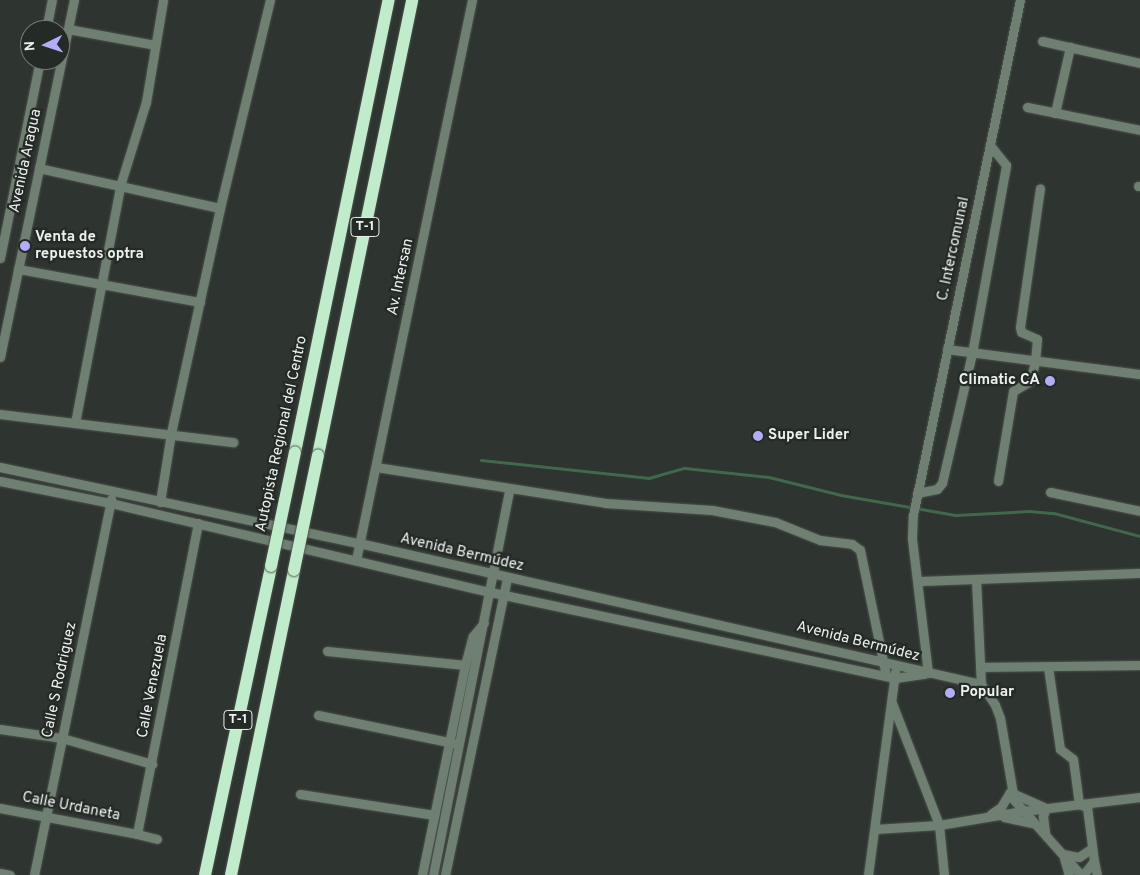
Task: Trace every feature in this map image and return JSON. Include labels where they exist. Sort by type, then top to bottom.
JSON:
[{"type":"highway","name":"Autopista Regional del Centro","points":[[205,875],[389,0]]},
{"type":"highway","name":"T-1","points":[[231,875],[412,0]]},
{"type":"street","points":[[48,20],[52,0]]},
{"type":"street","name":"Avenida Aragua","points":[[70,20],[74,0]]},
{"type":"street","points":[[75,423],[120,186],[146,102],[163,0]]},
{"type":"street","points":[[160,502],[171,433],[220,208],[270,0]]},
{"type":"street","name":"Av. Intersan","points":[[356,560],[472,0]]},
{"type":"street","name":"C. Intercomunal","points":[[928,674],[912,538],[913,515],[1020,0]]},
{"type":"street","points":[[70,28],[155,45]]},
{"type":"street","points":[[1042,41],[1140,63]]},
{"type":"street","points":[[1055,113],[1070,47]]},
{"type":"street","name":"Avenida Aragua","points":[[0,258],[38,70]]},
{"type":"street","name":"Avenida Aragua","points":[[0,356],[59,70]]},
{"type":"street","points":[[1027,107],[1140,130]]},
{"type":"street","points":[[917,493],[937,489],[942,483],[972,353],[1006,165],[990,145]]},
{"type":"street","points":[[39,168],[220,208]]},
{"type":"street","points":[[998,481],[1013,391],[1030,381],[1035,362],[1037,339],[1021,332],[1020,327],[1040,188]]},
{"type":"street","points":[[18,269],[200,302]]},
{"type":"street","points":[[947,350],[1140,374]]},
{"type":"street","points":[[0,414],[171,433],[233,442]]},
{"type":"street","name":"Avenida Bermúdez","points":[[0,467],[359,543],[507,579],[883,660],[928,674]]},
{"type":"street","points":[[376,467],[605,504],[712,510],[775,522],[820,540],[852,544],[860,550],[883,660],[890,677],[891,700],[868,875]]},
{"type":"street","name":"Avenida Bermúdez","points":[[0,482],[110,503],[490,592],[890,677],[928,674]]},
{"type":"street","points":[[433,875],[509,490]]},
{"type":"street","name":"Calle S Rodriguez","points":[[34,875],[113,492]]},
{"type":"street","points":[[1050,492],[1140,511]]},
{"type":"street","name":"Calle Venezuela","points":[[137,834],[198,523]]},
{"type":"street","points":[[918,581],[1140,573]]},
{"type":"street","points":[[445,875],[507,579]]},
{"type":"street","points":[[976,579],[981,684],[996,705],[1000,718],[1010,792],[1033,823],[1045,833],[1082,875],[1094,861]]},
{"type":"street","points":[[422,875],[464,665],[473,636],[484,623]]},
{"type":"street","points":[[327,651],[464,665]]},
{"type":"street","points":[[890,677],[896,664]]},
{"type":"street","points":[[980,667],[1140,665]]},
{"type":"street","points":[[1048,667],[1060,749],[1073,759],[1079,804]]},
{"type":"street","points":[[928,674],[981,684]]},
{"type":"street","points":[[891,700],[939,825],[944,875]]},
{"type":"street","points":[[318,715],[459,744]]},
{"type":"street","points":[[0,729],[62,738],[152,764]]},
{"type":"street","points":[[1010,792],[1046,808]]},
{"type":"street","points":[[988,816],[1001,807],[1010,792]]},
{"type":"street","points":[[300,794],[434,815]]},
{"type":"street","points":[[875,829],[939,825],[1023,810],[1140,797]]},
{"type":"street","points":[[1079,804],[1087,807],[1097,875]]},
{"type":"street","name":"Calle Urdaneta","points":[[0,808],[137,834]]},
{"type":"street","points":[[1045,833],[1043,816],[1046,808]]},
{"type":"street","points":[[988,816],[1033,823]]},
{"type":"street","points":[[137,834],[157,839]]},
{"type":"street","points":[[1062,854],[1079,857],[1092,848]]},
{"type":"street","points":[[1062,854],[1069,875]]},
{"type":"street","points":[[0,873],[10,875]]},
{"type":"waterway","points":[[481,460],[649,478],[685,468],[769,477],[841,495],[956,515],[1029,511],[1054,513],[1140,536]]},
{"type":"place","name":"Venta de repuestos optra","points":[[25,246]]},
{"type":"place","name":"Climatic CA","points":[[1050,381]]},
{"type":"place","name":"Super Lider","points":[[758,436]]},
{"type":"place","name":"Popular","points":[[950,693]]}]
